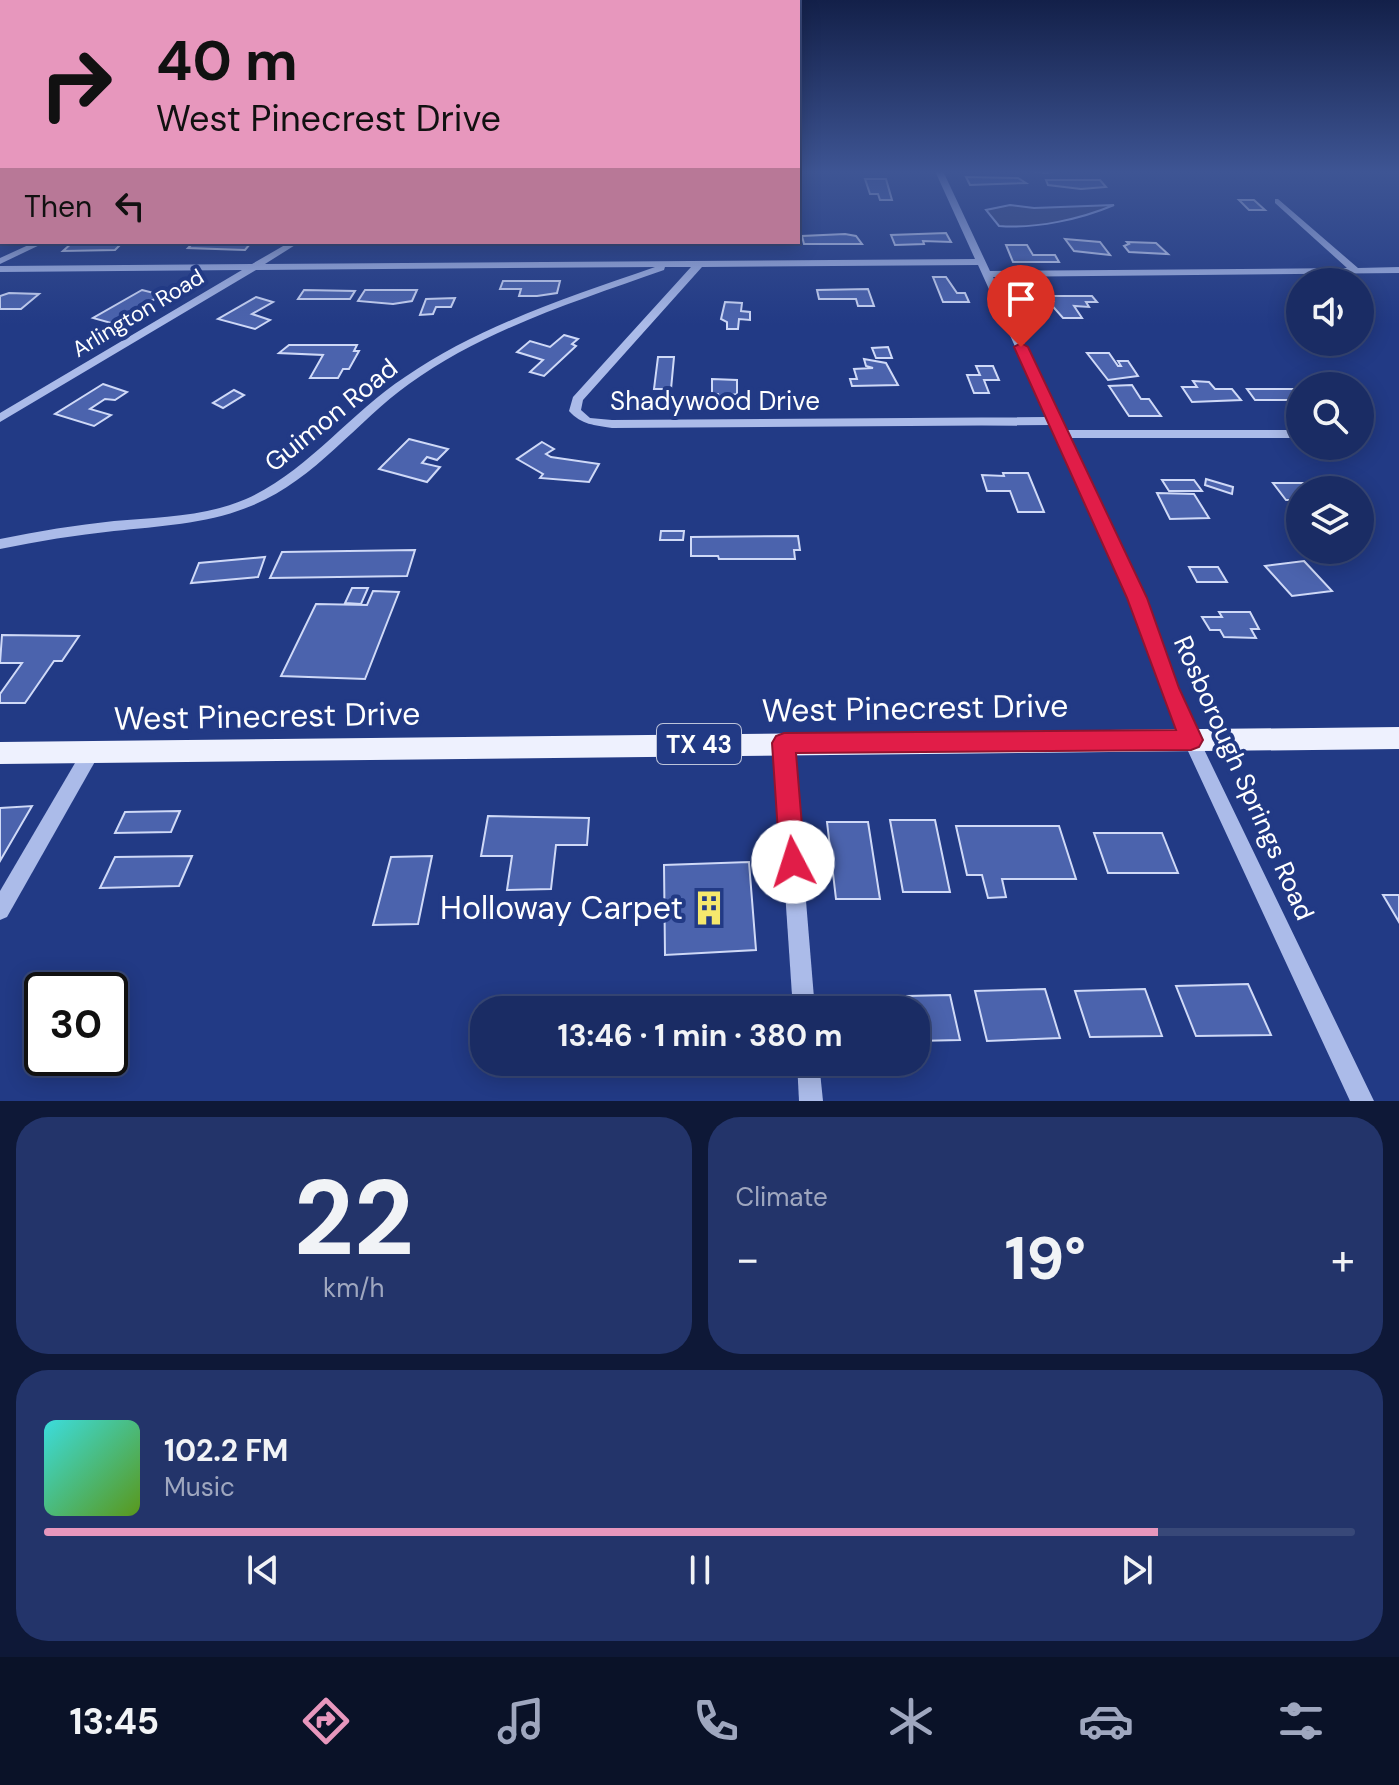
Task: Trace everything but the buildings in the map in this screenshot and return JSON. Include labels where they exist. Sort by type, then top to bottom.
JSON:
[{"type":"main road","name":"West Pinecrest Drive","points":[[0,753],[1399,738]]},
{"type":"street","name":"Rosborough Springs Road","points":[[963,222],[1133,589],[1191,740],[1362,1101]]},
{"type":"street","points":[[1302,222],[1353,268]]},
{"type":"street","points":[[0,261],[38,244]]},
{"type":"street","name":"Arlington Road","points":[[0,418],[293,244]]},
{"type":"street","name":"Guimon Road","points":[[0,544],[93,528],[201,517],[252,501],[296,474],[404,382],[468,342],[515,321],[672,264]]},
{"type":"street","points":[[0,269],[699,264],[1286,270]]},
{"type":"street","name":"Shadywood Drive","points":[[699,264],[577,399],[575,411],[578,416],[612,424],[1055,421]]},
{"type":"street","points":[[1374,270],[1399,270]]},
{"type":"street","points":[[1061,434],[1286,434]]},
{"type":"street","points":[[784,743],[803,996]]},
{"type":"street","points":[[0,910],[91,752]]},
{"type":"street","points":[[809,1076],[811,1101]]},
{"type":"water","points":[[996,222],[1055,222],[1013,227],[999,226]]},
{"type":"place","name":"Holloway Carpet","points":[[709,908]]},
{"type":"route","points":[[793,862],[784,743],[1191,740],[1168,688],[1137,598],[1021,347]]}]
